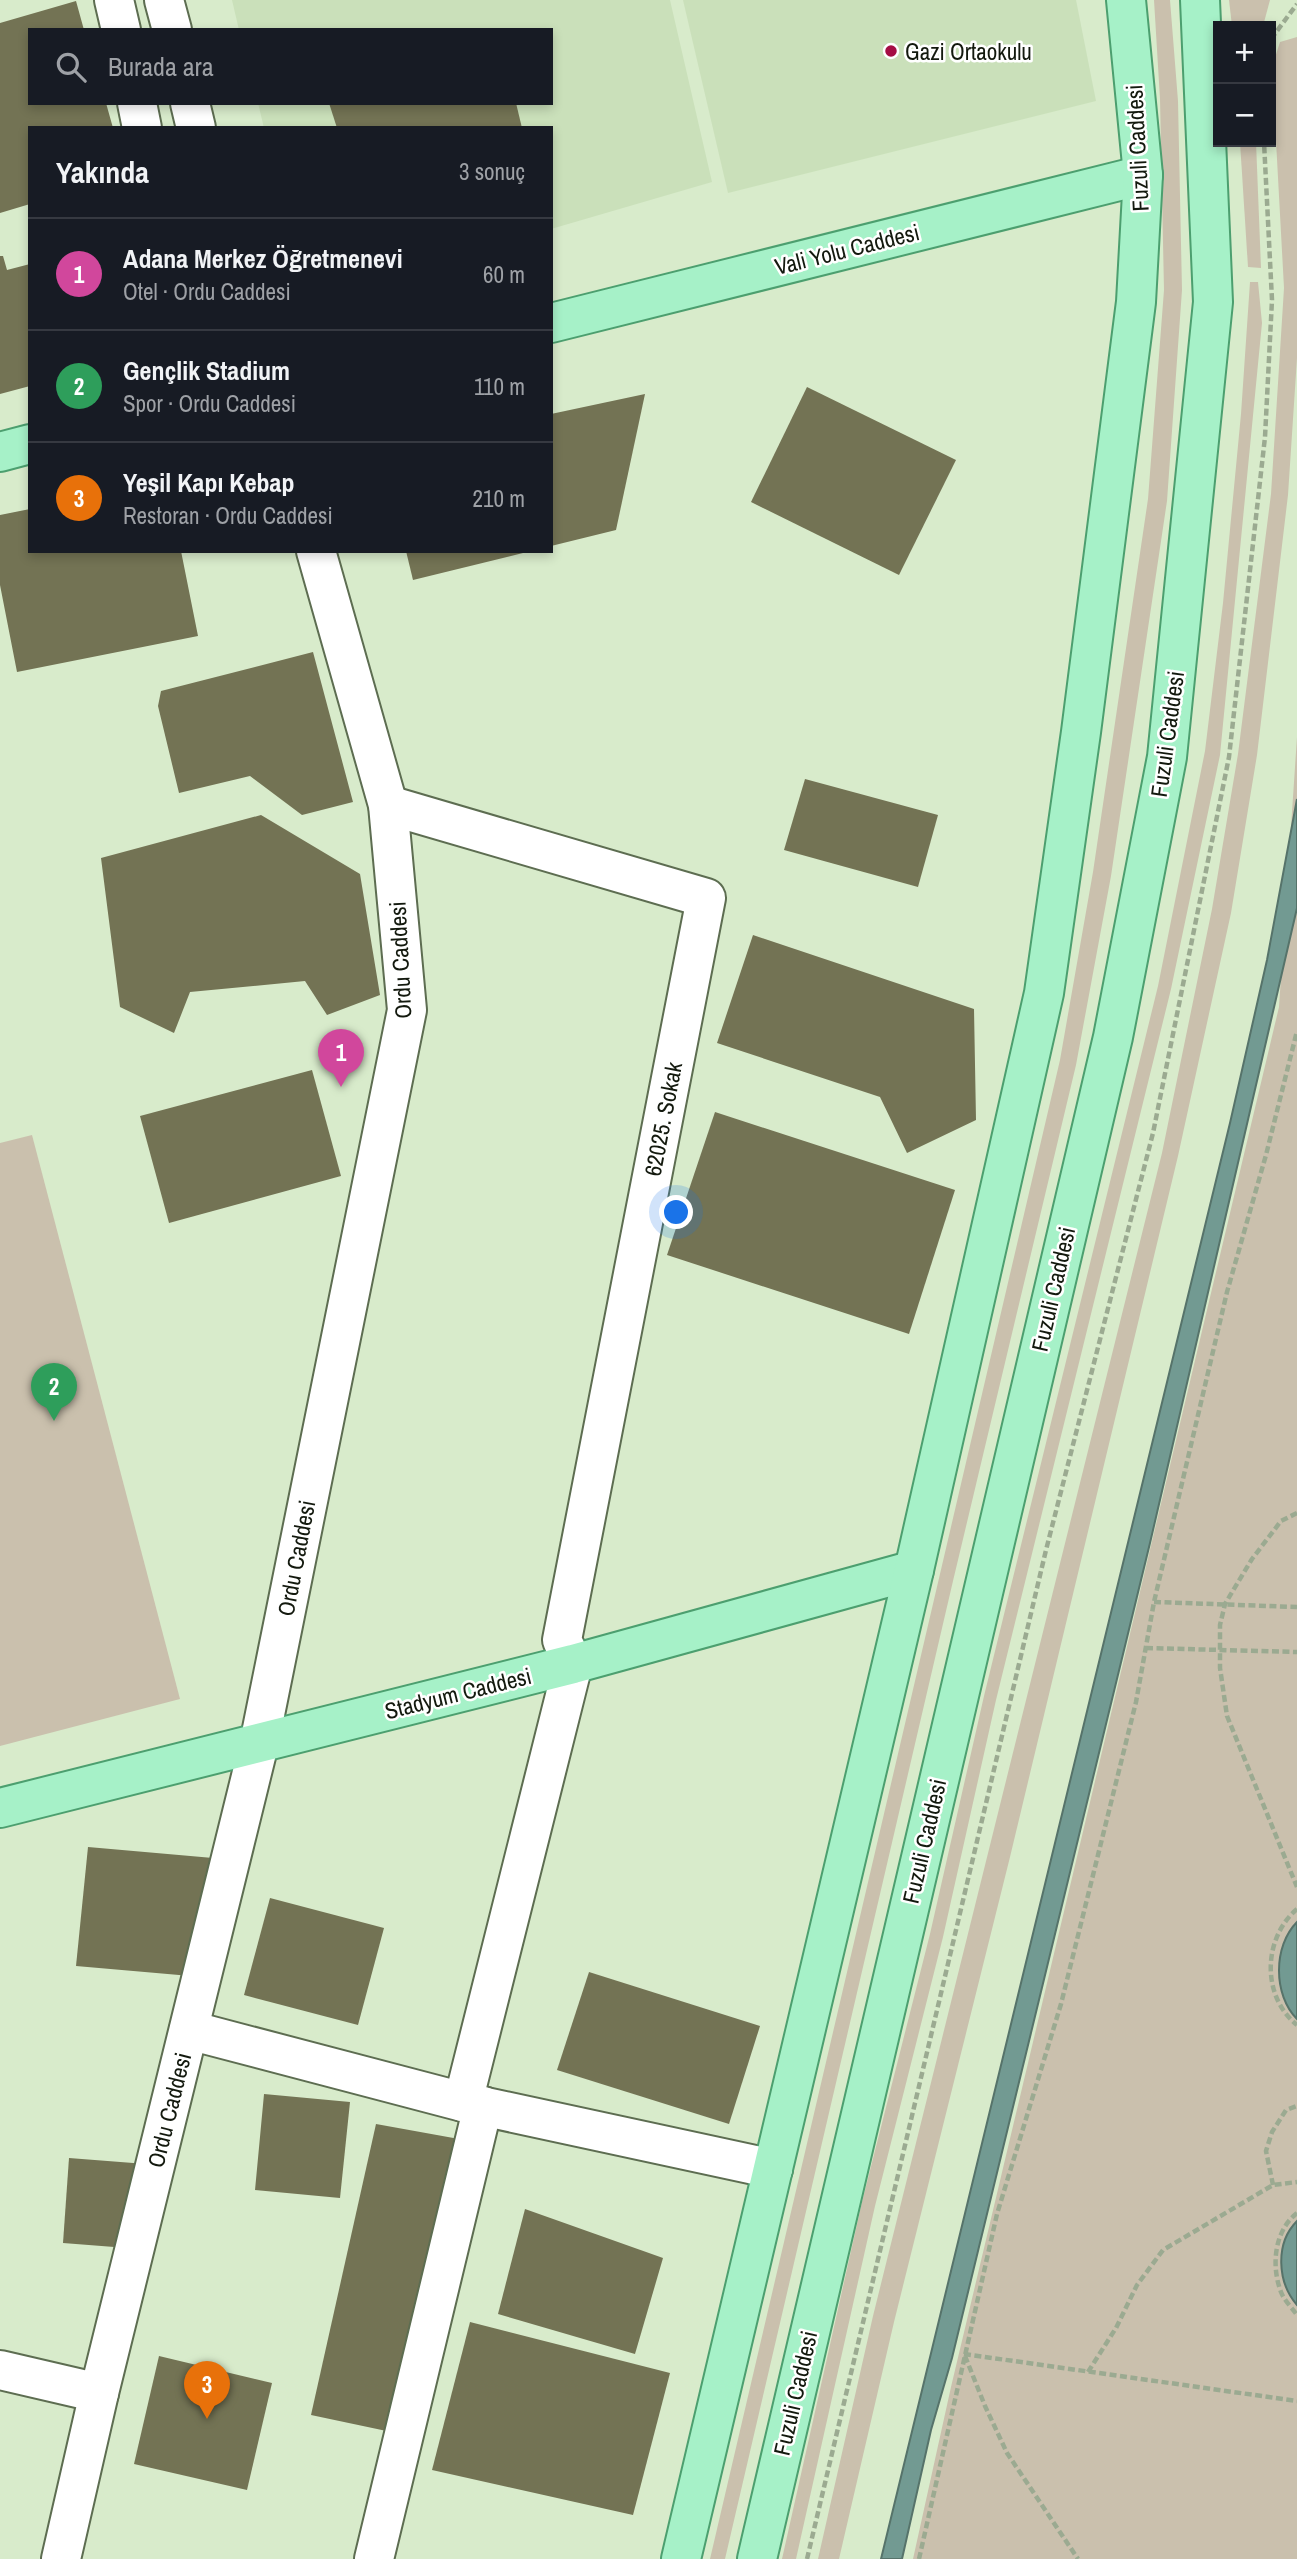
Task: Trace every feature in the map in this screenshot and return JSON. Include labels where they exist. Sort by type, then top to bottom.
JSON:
[{"type":"main road","name":"Fuzuli Caddesi","points":[[681,2559],[914,1570],[1044,993],[1081,732],[1136,302],[1143,175],[1126,0]]},
{"type":"main road","name":"Fuzuli Caddesi","points":[[757,2559],[1112,1037],[1167,757],[1213,302],[1199,0]]},
{"type":"main road","name":"Vali Yolu Caddesi","points":[[553,322],[1143,175]]},
{"type":"main road","points":[[0,452],[28,445]]},
{"type":"main road","name":"Stadyum Caddesi","points":[[0,1808],[573,1664],[914,1570]]},
{"type":"street","points":[[114,0],[121,28]]},
{"type":"street","points":[[164,0],[171,28]]},
{"type":"street","points":[[137,105],[142,126]]},
{"type":"street","points":[[190,105],[196,126]]},
{"type":"street","name":"Ordu Caddesi","points":[[61,2559],[99,2393],[259,1744],[407,1010],[388,805],[317,553]]},
{"type":"street","name":"62025. Sokak","points":[[388,805],[706,898],[562,1640],[573,1664]]},
{"type":"street","points":[[374,2559],[473,2104],[573,1664]]},
{"type":"street","points":[[189,2030],[473,2104],[773,2169]]},
{"type":"street","points":[[0,2370],[99,2393]]},
{"type":"path","points":[[1276,31],[1297,4]]},
{"type":"path","points":[[919,2559],[998,2214],[1061,2004],[1136,1702],[1154,1602],[1227,1292],[1266,1156],[1297,1031]]},
{"type":"path","points":[[1297,1513],[1281,1521],[1252,1559],[1226,1604],[1220,1625],[1220,1668],[1227,1716],[1297,1887]]},
{"type":"path","points":[[1154,1602],[1297,1607]]},
{"type":"path","points":[[1146,1648],[1297,1652]]},
{"type":"path","points":[[1297,1909],[1279,1932],[1272,1949],[1270,1969],[1273,1988],[1280,2005],[1297,2025]]},
{"type":"path","points":[[1273,2185],[1266,2151],[1272,2132],[1286,2110],[1297,2106]]},
{"type":"path","points":[[1088,2372],[1116,2328],[1137,2285],[1163,2250],[1273,2185],[1297,2182]]},
{"type":"path","points":[[1297,2213],[1278,2240],[1274,2268],[1281,2294],[1297,2315]]},
{"type":"path","points":[[964,2354],[1297,2401]]},
{"type":"path","points":[[964,2354],[1007,2453],[1078,2559]]},
{"type":"shaded area","points":[[232,0],[670,0],[712,182],[553,228],[553,126],[264,126],[258,105],[553,105],[553,28],[239,28]]},
{"type":"shaded area","name":"Gazi Ortaokulu","points":[[683,0],[1076,0],[1096,101],[728,193]]},
{"type":"shaded area","points":[[1154,0],[1170,0],[1178,101],[1182,290],[1167,501],[1111,876],[1076,1065],[725,2559],[710,2559],[1060,1060],[1093,872],[1148,499],[1164,290],[1160,99]]},
{"type":"shaded area","points":[[1229,0],[1270,0],[1264,21],[1231,21]]},
{"type":"shaded area","points":[[1297,37],[1297,358],[1288,495],[1257,755],[1231,913],[1178,1156],[1010,1857],[894,2322],[839,2559],[818,2559],[873,2316],[1162,1153],[1212,909],[1238,754],[1271,494],[1284,288],[1276,141],[1276,54],[1280,42]]},
{"type":"shaded area","points":[[1240,147],[1256,147],[1261,268],[1248,267]]},
{"type":"shaded area","points":[[1250,282],[1258,282],[1262,323],[1220,755],[1171,989],[996,1700],[943,1937],[875,2206],[796,2559],[782,2559],[862,2202],[930,1934],[984,1696],[1158,986],[1205,751],[1223,603]]},
{"type":"shaded area","points":[[1297,737],[1297,2559],[913,2559],[951,2387],[1279,1007]]},
{"type":"shaded area","points":[[32,1135],[180,1699],[0,1746],[0,1143]]},
{"type":"water","points":[[1297,799],[1297,908],[1150,1543],[952,2358],[931,2430],[902,2559],[881,2559],[1230,1123],[1267,960]]},
{"type":"water","points":[[1297,1922],[1297,2019],[1283,1997],[1279,1970],[1283,1944]]},
{"type":"water","points":[[1297,2221],[1297,2305],[1285,2285],[1281,2263],[1285,2240]]},
{"type":"building","points":[[76,1],[83,28],[28,28],[28,105],[107,105],[112,126],[28,126],[28,205],[0,213],[0,23]]},
{"type":"building","points":[[330,105],[516,105],[522,126],[336,126]]},
{"type":"building","points":[[0,256],[3,256],[7,270],[28,265],[28,387],[0,394]]},
{"type":"building","points":[[807,387],[956,460],[899,575],[751,502]]},
{"type":"building","points":[[645,394],[616,530],[553,546],[553,414]]},
{"type":"building","points":[[28,509],[28,553],[181,553],[198,636],[17,672],[0,585],[0,515]]},
{"type":"building","points":[[406,553],[523,553],[413,580]]},
{"type":"building","points":[[313,652],[353,802],[302,815],[250,776],[179,793],[158,706],[161,691]]},
{"type":"building","points":[[805,779],[938,815],[918,887],[784,850]]},
{"type":"building","points":[[261,815],[360,874],[380,995],[327,1015],[305,981],[190,992],[174,1033],[120,1007],[101,858]]},
{"type":"building","points":[[753,935],[974,1009],[976,1120],[907,1153],[880,1097],[717,1043]]},
{"type":"building","points":[[312,1070],[341,1176],[169,1223],[140,1116]]},
{"type":"building","points":[[715,1112],[955,1190],[909,1334],[667,1255]]},
{"type":"building","points":[[88,1847],[213,1858],[202,1977],[76,1966]]},
{"type":"building","points":[[270,1898],[384,1928],[358,2025],[244,1995]]},
{"type":"building","points":[[589,1972],[760,2026],[729,2124],[557,2070]]},
{"type":"building","points":[[264,2094],[350,2102],[340,2198],[255,2190]]},
{"type":"building","points":[[376,2124],[459,2139],[396,2433],[311,2415]]},
{"type":"building","points":[[69,2158],[146,2164],[140,2249],[63,2243]]},
{"type":"building","points":[[525,2209],[663,2258],[635,2354],[498,2314]]},
{"type":"building","points":[[470,2322],[670,2373],[633,2515],[432,2470]]},
{"type":"building","points":[[159,2356],[272,2383],[247,2490],[134,2464]]},
{"type":"place","name":"Gazi Ortaokulu","points":[[891,51]]},
{"type":"place","name":"Adana Merkez Öğretmenevi","points":[[341,1087]]},
{"type":"place","name":"Gençlik Stadium","points":[[54,1421]]},
{"type":"place","name":"Yeşil Kapı Kebap","points":[[207,2419]]}]
